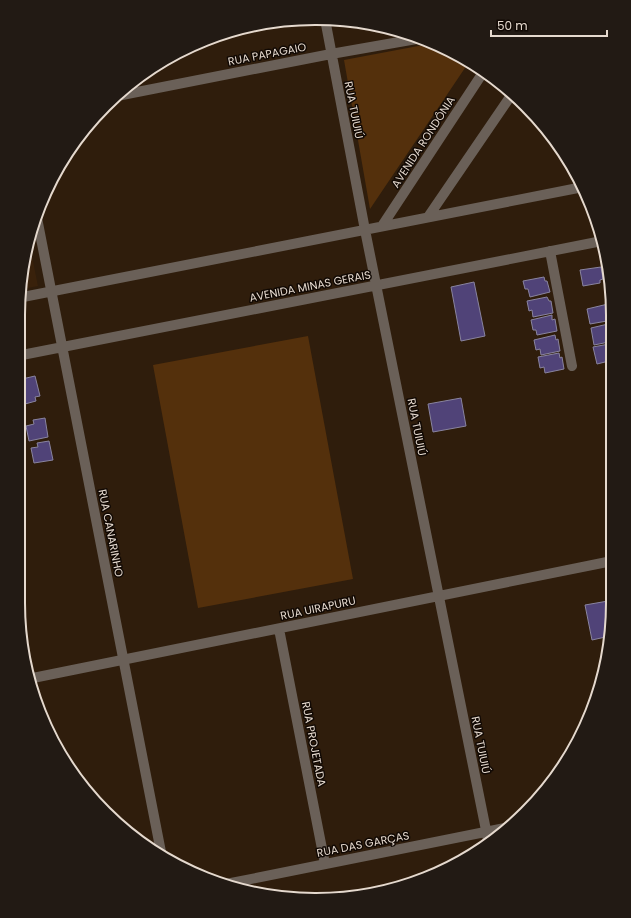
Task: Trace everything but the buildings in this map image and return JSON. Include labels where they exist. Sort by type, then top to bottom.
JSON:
[{"type":"street","name":"RUA TUIUIÚ","points":[[326,26],[376,286],[487,836]]},
{"type":"street","name":"RUA PAPAGAIO","points":[[128,94],[410,40]]},
{"type":"street","name":"AVENIDA RONDÔNIA","points":[[382,226],[480,76]]},
{"type":"street","points":[[428,217],[509,99]]},
{"type":"street","points":[[26,296],[577,188]]},
{"type":"street","name":"RUA CANARINHO","points":[[39,227],[160,848]]},
{"type":"street","name":"AVENIDA MINAS GERAIS","points":[[25,354],[596,242]]},
{"type":"street","points":[[550,251],[572,366]]},
{"type":"street","name":"RUA UIRAPURU","points":[[35,678],[606,561]]},
{"type":"street","name":"RUA PROJETADA","points":[[279,629],[325,864]]},
{"type":"street","name":"RUA DAS GARÇAS","points":[[236,882],[325,864],[487,836]]},
{"type":"shaded area","points":[[422,45],[466,67],[370,209],[344,60]]},
{"type":"shaded area","points":[[32,255],[38,286],[26,288]]},
{"type":"shaded area","points":[[308,336],[353,579],[198,608],[153,365]]}]
